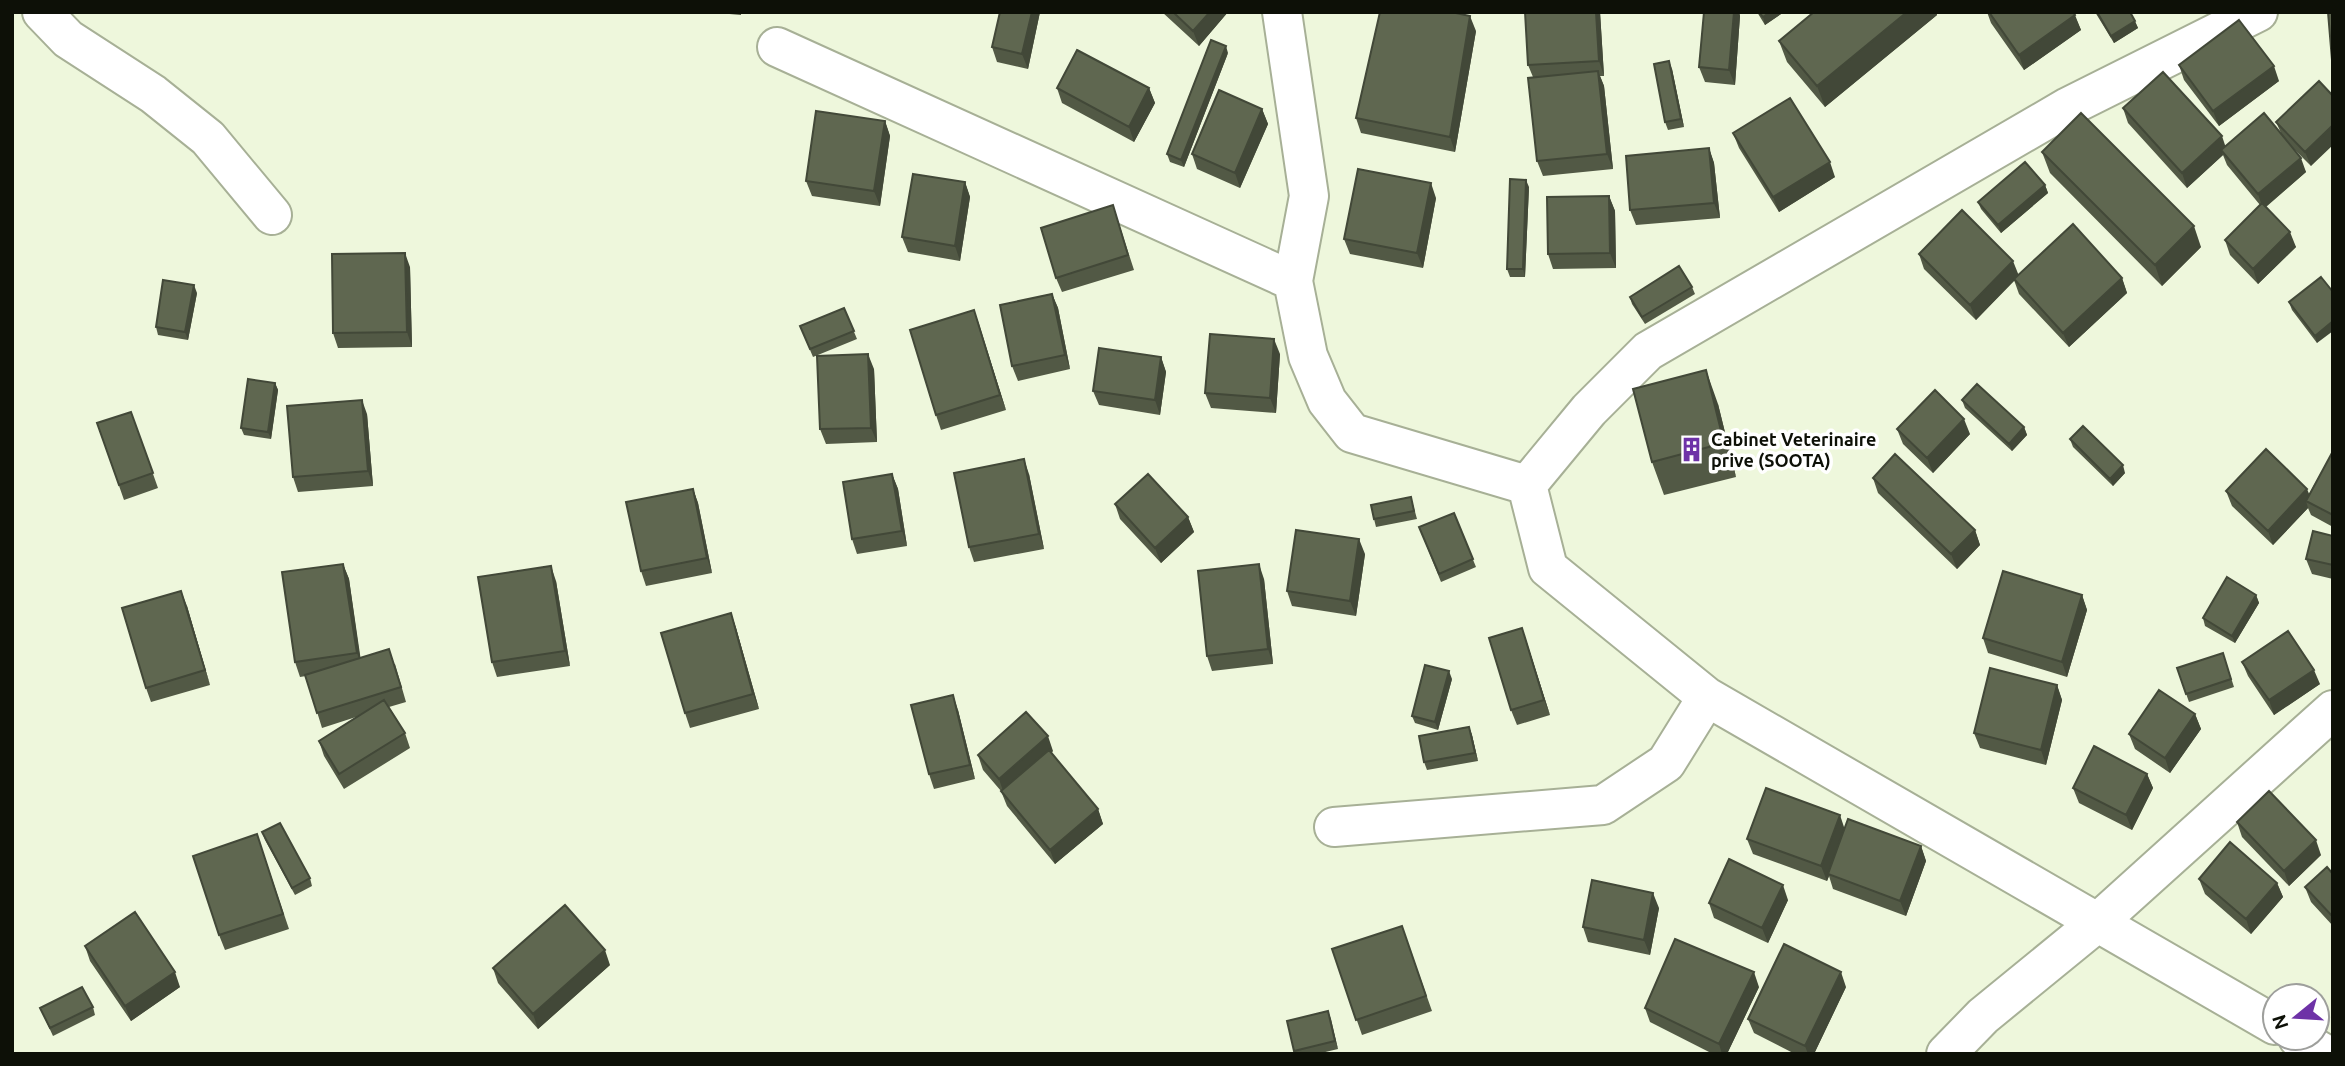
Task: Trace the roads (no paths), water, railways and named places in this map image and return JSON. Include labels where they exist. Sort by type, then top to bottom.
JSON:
[{"type":"street","points":[[42,12],[68,39],[153,94],[208,138],[272,215]]},
{"type":"street","points":[[1282,12],[1310,196],[1293,281],[1308,356],[1327,401],[1352,433],[1527,485]]},
{"type":"street","points":[[1527,485],[1589,410],[1648,351],[2068,107],[2258,12]]},
{"type":"street","points":[[777,47],[1293,281]]},
{"type":"street","points":[[1527,485],[1548,568],[1707,697],[2261,1017]]},
{"type":"street","points":[[1335,827],[1603,805],[1665,763],[1707,697]]},
{"type":"street","points":[[1946,1054],[1983,1016],[2098,922],[2333,710]]},
{"type":"place","name":"Cabinet Veterinaire prive (SOOTA)","points":[[1691,449]]}]
